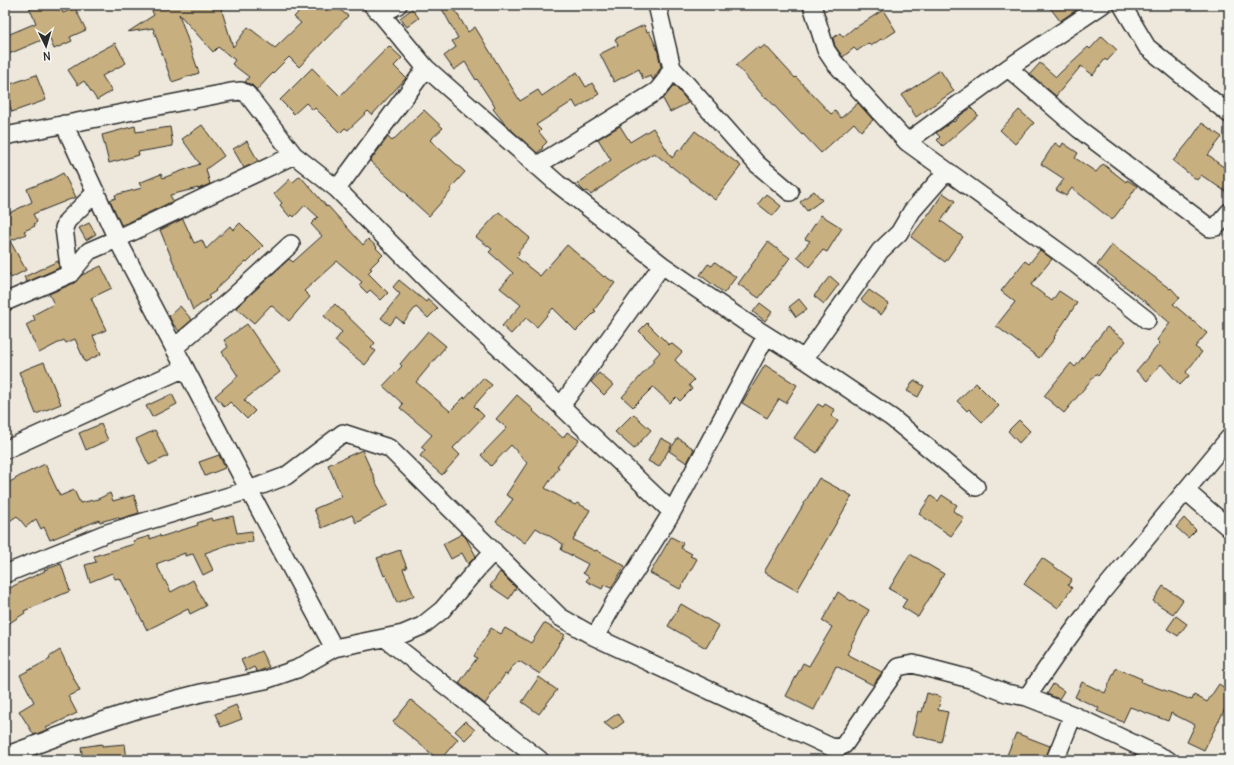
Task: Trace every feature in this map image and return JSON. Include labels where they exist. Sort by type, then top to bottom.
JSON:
[{"type":"street","points":[[398,5],[376,10],[426,68],[536,166],[662,265],[766,336],[804,359],[892,418],[976,487]]},
{"type":"street","points":[[657,5],[672,68],[757,164],[790,192]]},
{"type":"street","points":[[812,5],[826,50],[834,62],[907,142],[1073,262],[1147,320]]},
{"type":"street","points":[[907,142],[1008,68],[1102,5]]},
{"type":"street","points":[[1122,5],[1147,47],[1229,114]]},
{"type":"street","points":[[337,189],[426,68]]},
{"type":"street","points":[[536,166],[657,91],[665,81],[672,68]]},
{"type":"street","points":[[1008,68],[1079,129],[1210,228],[1216,227],[1229,212]]},
{"type":"street","points":[[5,136],[231,92],[241,91],[247,94],[294,155],[337,189],[434,288],[672,512]]},
{"type":"street","points":[[64,124],[117,239],[334,648]]},
{"type":"street","points":[[6,300],[70,274],[88,251],[117,239],[294,155]]},
{"type":"street","points":[[804,359],[880,252],[899,233],[912,211],[947,171]]},
{"type":"street","points":[[70,274],[64,228],[67,221],[96,192]]},
{"type":"street","points":[[174,348],[231,299],[291,244]]},
{"type":"street","points":[[561,406],[662,265]]},
{"type":"street","points":[[595,637],[617,598],[672,512],[766,336]]},
{"type":"street","points":[[5,450],[185,368]]},
{"type":"street","points":[[5,574],[104,534],[249,490],[286,476],[343,433],[389,448],[560,617],[595,637],[831,747],[838,748],[841,753],[898,667],[913,664],[970,679],[1006,693],[1027,697],[1073,715],[1168,760]]},
{"type":"street","points":[[1027,697],[1102,592],[1229,438]]},
{"type":"street","points":[[1186,490],[1229,528]]},
{"type":"street","points":[[5,756],[139,708],[201,692],[265,680],[297,669],[334,648],[403,634],[422,626],[442,610],[494,551]]},
{"type":"street","points":[[385,638],[540,760]]},
{"type":"street","points":[[1055,760],[1073,715]]},
{"type":"building","points":[[28,5],[60,5],[63,13],[75,8],[86,30],[70,37],[72,41],[54,49],[49,37],[9,54],[5,45],[5,36],[36,23]]},
{"type":"building","points":[[149,5],[220,5],[233,47],[248,27],[275,48],[301,23],[294,17],[305,5],[334,5],[348,16],[299,67],[289,57],[257,90],[252,85],[245,82],[249,77],[232,64],[235,60],[218,47],[213,52],[179,14],[199,73],[172,82],[153,28],[128,32],[154,15]]},
{"type":"building","points":[[445,5],[452,5],[468,32],[475,27],[520,101],[538,90],[542,96],[577,72],[586,87],[592,83],[599,94],[577,108],[573,101],[536,125],[541,130],[539,132],[547,142],[537,153],[505,124],[493,109],[495,107],[465,62],[454,70],[444,56],[456,47],[452,41],[458,38],[441,7]]},
{"type":"building","points":[[1048,5],[1083,5],[1060,21]]},
{"type":"building","points":[[412,9],[419,18],[407,27],[400,18]]},
{"type":"building","points":[[883,10],[896,31],[871,46],[868,43],[857,51],[854,48],[843,57],[835,46],[833,38],[840,33],[843,37],[855,27]]},
{"type":"building","points":[[644,25],[647,32],[649,31],[657,48],[661,67],[653,80],[651,76],[643,79],[639,69],[614,82],[600,54],[618,45],[615,39]]},
{"type":"building","points":[[1102,36],[1117,50],[1107,61],[1105,59],[1093,75],[1081,66],[1056,96],[1030,74],[1040,63],[1056,77],[1088,47],[1090,49]]},
{"type":"building","points":[[115,43],[126,63],[102,76],[112,91],[97,100],[84,81],[78,85],[68,70]]},
{"type":"building","points":[[765,45],[831,114],[835,111],[841,118],[858,103],[873,120],[861,131],[854,123],[821,153],[766,97],[765,98],[736,65],[758,46],[760,49]]},
{"type":"building","points":[[389,46],[402,58],[394,66],[406,78],[372,115],[368,111],[348,130],[345,128],[340,133],[315,108],[313,110],[306,103],[294,114],[280,100],[312,68],[340,96]]},
{"type":"building","points":[[940,70],[954,91],[916,117],[902,95]]},
{"type":"building","points":[[36,75],[46,100],[12,112],[5,94],[5,86]]},
{"type":"building","points":[[674,85],[688,103],[670,112],[663,99]]},
{"type":"building","points":[[971,108],[978,115],[943,146],[937,140],[940,137],[936,133],[953,121],[954,122]]},
{"type":"building","points":[[424,110],[443,128],[430,140],[465,172],[450,189],[452,190],[429,216],[370,161],[388,137],[392,141]]},
{"type":"building","points":[[1019,110],[1034,123],[1015,144],[1000,130]]},
{"type":"building","points":[[1202,123],[1222,137],[1208,155],[1229,171],[1229,194],[1201,175],[1197,180],[1173,161]]},
{"type":"building","points":[[202,125],[224,156],[206,169],[210,184],[198,189],[170,195],[173,201],[121,225],[110,200],[116,198],[115,195],[142,188],[139,183],[161,174],[163,178],[200,164],[182,139]]},
{"type":"building","points":[[135,126],[136,132],[170,127],[173,146],[138,152],[139,155],[109,163],[102,135]]},
{"type":"building","points":[[620,126],[630,142],[653,128],[672,158],[679,149],[681,150],[695,131],[741,166],[715,200],[654,153],[618,175],[591,195],[588,191],[585,192],[577,184],[611,160],[598,139]]},
{"type":"building","points":[[247,141],[258,161],[244,168],[233,149]]},
{"type":"building","points":[[1055,143],[1061,147],[1063,143],[1078,153],[1075,158],[1096,172],[1103,164],[1126,182],[1127,180],[1137,186],[1112,220],[1072,188],[1066,196],[1056,190],[1064,179],[1041,164]]},
{"type":"building","points":[[63,173],[76,197],[33,214],[37,222],[34,224],[35,226],[24,231],[26,234],[10,241],[26,270],[11,278],[5,266],[5,215],[32,202],[27,189]]},
{"type":"building","points":[[300,176],[363,245],[368,239],[377,247],[376,248],[383,255],[370,268],[372,269],[368,273],[388,293],[381,300],[370,290],[367,293],[359,285],[362,282],[337,261],[304,291],[310,297],[289,321],[271,305],[254,323],[236,308],[289,259],[293,262],[322,236],[311,224],[318,217],[305,205],[294,217],[292,215],[290,217],[280,205],[282,203],[274,194],[290,179],[293,182]]},
{"type":"building","points":[[814,191],[822,200],[807,211],[800,202]]},
{"type":"building","points":[[943,193],[955,201],[941,221],[963,237],[945,262],[911,237],[930,213]]},
{"type":"building","points":[[766,194],[781,206],[773,216],[758,204]]},
{"type":"building","points":[[499,212],[530,238],[518,252],[520,253],[516,257],[540,276],[567,245],[604,277],[605,276],[615,283],[594,310],[596,311],[576,331],[553,308],[537,327],[526,318],[511,334],[502,326],[521,305],[500,288],[513,273],[489,252],[492,249],[476,237]]},
{"type":"building","points":[[821,215],[842,228],[827,252],[823,250],[809,267],[797,257],[810,241],[805,239]]},
{"type":"building","points":[[183,219],[194,243],[202,240],[206,249],[230,226],[233,230],[240,223],[263,246],[215,290],[216,291],[208,296],[210,298],[193,310],[160,230]]},
{"type":"building","points":[[89,223],[96,234],[86,240],[79,228]]},
{"type":"building","points":[[768,242],[790,258],[759,298],[738,284]]},
{"type":"building","points":[[1112,245],[1170,289],[1171,288],[1180,298],[1173,304],[1207,333],[1195,347],[1202,352],[1186,372],[1189,376],[1180,385],[1161,364],[1147,381],[1136,371],[1160,343],[1157,340],[1170,323],[1097,265]]},
{"type":"building","points":[[1040,250],[1052,259],[1031,285],[1052,301],[1059,291],[1077,303],[1054,337],[1055,338],[1039,358],[996,326],[1015,302],[1001,291],[1025,261],[1029,264]]},
{"type":"building","points":[[58,261],[59,268],[27,282],[24,277]]},
{"type":"building","points":[[715,262],[736,277],[724,293],[700,275],[708,264],[712,266]]},
{"type":"building","points":[[101,266],[112,288],[91,298],[106,330],[93,336],[101,354],[85,362],[75,339],[66,343],[64,340],[39,353],[26,325],[35,320],[33,315],[54,304],[49,294],[74,283],[82,275]]},
{"type":"building","points":[[830,276],[839,284],[824,304],[814,296]]},
{"type":"building","points":[[399,280],[426,302],[428,299],[438,308],[428,318],[416,307],[403,323],[396,317],[390,325],[381,318],[400,294],[393,287]]},
{"type":"building","points":[[869,290],[889,304],[881,315],[861,300]]},
{"type":"building","points":[[799,299],[807,309],[796,317],[789,307]]},
{"type":"building","points":[[760,303],[772,312],[765,321],[753,312]]},
{"type":"building","points":[[335,304],[375,343],[371,348],[376,351],[365,365],[335,341],[342,332],[324,316]]},
{"type":"building","points":[[180,306],[192,320],[179,331],[169,316]]},
{"type":"building","points":[[647,323],[669,345],[671,343],[682,352],[675,360],[694,380],[689,385],[692,389],[680,401],[676,397],[670,403],[653,387],[633,407],[622,397],[654,361],[653,360],[660,352],[639,331]]},
{"type":"building","points":[[247,324],[280,372],[244,400],[255,411],[247,419],[230,402],[225,407],[215,396],[238,376],[222,352],[228,347],[224,340]]},
{"type":"building","points":[[1107,327],[1126,341],[1098,376],[1096,374],[1064,413],[1044,396],[1071,363],[1075,367]]},
{"type":"building","points":[[428,331],[446,346],[416,382],[450,411],[464,397],[465,398],[483,378],[492,385],[474,406],[484,416],[453,448],[460,455],[442,475],[420,456],[425,450],[421,447],[432,435],[400,408],[403,404],[383,386],[402,366],[400,364]]},
{"type":"building","points":[[44,362],[61,404],[36,414],[19,372]]},
{"type":"building","points":[[765,365],[797,385],[786,403],[779,399],[767,418],[742,403]]},
{"type":"building","points":[[599,373],[613,385],[604,395],[591,382]]},
{"type":"building","points":[[914,380],[924,386],[918,397],[907,391]]},
{"type":"building","points":[[976,383],[999,406],[982,422],[969,409],[967,411],[957,401]]},
{"type":"building","points":[[172,394],[177,404],[152,417],[146,406]]},
{"type":"building","points":[[517,395],[563,438],[567,432],[579,440],[557,466],[559,467],[545,488],[575,505],[577,503],[590,510],[573,540],[595,551],[596,550],[625,566],[611,588],[604,585],[602,589],[586,581],[589,577],[583,573],[588,564],[561,550],[563,544],[536,528],[525,543],[496,522],[513,499],[506,495],[527,463],[511,445],[491,466],[481,455],[507,428],[496,419]]},
{"type":"building","points":[[818,404],[823,407],[825,404],[835,410],[831,416],[838,421],[817,453],[794,438]]},
{"type":"building","points":[[633,414],[651,430],[634,449],[615,432]]},
{"type":"building","points":[[1019,420],[1030,431],[1019,443],[1008,431]]},
{"type":"building","points":[[101,424],[108,440],[86,450],[79,433]]},
{"type":"building","points":[[155,430],[168,456],[149,465],[136,439]]},
{"type":"building","points":[[661,438],[672,444],[659,467],[648,461]]},
{"type":"building","points":[[678,438],[694,449],[687,463],[669,451]]},
{"type":"building","points":[[362,450],[374,479],[388,505],[356,523],[352,515],[322,528],[314,509],[342,497],[328,465]]},
{"type":"building","points":[[219,455],[225,468],[205,476],[199,462]]},
{"type":"building","points":[[45,464],[60,496],[74,490],[80,503],[98,499],[110,493],[113,501],[134,495],[139,513],[119,519],[118,517],[100,522],[99,520],[50,540],[44,527],[41,529],[36,519],[26,527],[17,516],[5,524],[5,485]]},
{"type":"building","points":[[819,478],[852,496],[797,591],[764,572]]},
{"type":"building","points":[[942,495],[957,505],[953,511],[964,518],[951,536],[919,514],[931,496],[938,501]]},
{"type":"building","points":[[233,516],[237,533],[252,531],[253,542],[230,544],[205,553],[213,570],[203,575],[193,554],[185,556],[185,553],[156,564],[171,592],[193,580],[206,606],[190,614],[188,609],[147,630],[120,578],[115,579],[112,573],[90,582],[85,565],[96,562],[94,556],[134,544],[133,541],[150,536],[150,539],[160,535],[160,537],[198,525],[197,523],[211,518],[212,521]]},
{"type":"building","points":[[1184,518],[1196,530],[1188,538],[1176,527]]},
{"type":"building","points":[[462,534],[466,538],[476,556],[468,564],[462,553],[451,559],[443,544]]},
{"type":"building","points":[[671,537],[683,543],[681,548],[692,554],[690,556],[697,559],[680,589],[650,573]]},
{"type":"building","points":[[400,550],[407,568],[403,569],[414,596],[397,603],[386,575],[384,576],[377,558]]},
{"type":"building","points":[[910,554],[944,574],[918,617],[902,607],[907,599],[889,589]]},
{"type":"building","points":[[1042,558],[1072,579],[1068,585],[1072,588],[1058,608],[1024,584]]},
{"type":"building","points":[[61,564],[70,591],[24,611],[25,613],[5,626],[5,591],[45,571],[44,570]]},
{"type":"building","points":[[500,572],[516,588],[509,599],[490,586]]},
{"type":"building","points":[[1163,586],[1183,600],[1173,614],[1153,601]]},
{"type":"building","points":[[838,592],[851,601],[852,600],[869,610],[847,654],[882,672],[873,685],[836,666],[814,710],[786,696],[803,663],[809,666],[832,627],[822,621]]},
{"type":"building","points":[[681,604],[719,626],[706,648],[668,626]]},
{"type":"building","points":[[1176,616],[1187,624],[1178,636],[1167,629]]},
{"type":"building","points":[[544,623],[565,635],[540,674],[519,661],[511,668],[507,675],[505,674],[485,704],[459,683],[477,658],[474,656],[491,628],[501,634],[505,628],[531,643]]},
{"type":"building","points":[[60,650],[80,691],[68,696],[77,713],[34,735],[19,711],[34,702],[20,675],[50,659],[49,657]]},
{"type":"building","points":[[261,651],[269,667],[257,672],[254,667],[246,671],[241,660]]},
{"type":"building","points":[[1116,668],[1142,679],[1141,682],[1192,700],[1194,695],[1207,702],[1219,684],[1229,691],[1229,701],[1204,750],[1187,742],[1195,725],[1171,713],[1168,721],[1130,707],[1123,722],[1097,711],[1099,708],[1075,697],[1082,682],[1105,693]]},
{"type":"building","points":[[539,677],[557,690],[539,714],[522,702]]},
{"type":"building","points":[[1053,684],[1064,691],[1059,699],[1047,694]]},
{"type":"building","points":[[927,693],[941,697],[938,710],[948,712],[941,742],[912,735],[918,711],[922,712]]},
{"type":"building","points":[[411,700],[458,739],[440,760],[393,722]]},
{"type":"building","points":[[236,705],[242,719],[221,727],[215,714]]},
{"type":"building","points":[[618,713],[624,722],[613,730],[604,723]]},
{"type":"building","points":[[465,721],[475,730],[465,740],[455,731]]},
{"type":"building","points":[[1016,733],[1050,746],[1045,760],[1005,760]]},
{"type":"building","points":[[102,744],[102,746],[125,744],[127,760],[83,760],[81,747]]},
{"type":"building","points":[[1068,754],[1082,760],[1066,760]]}]
